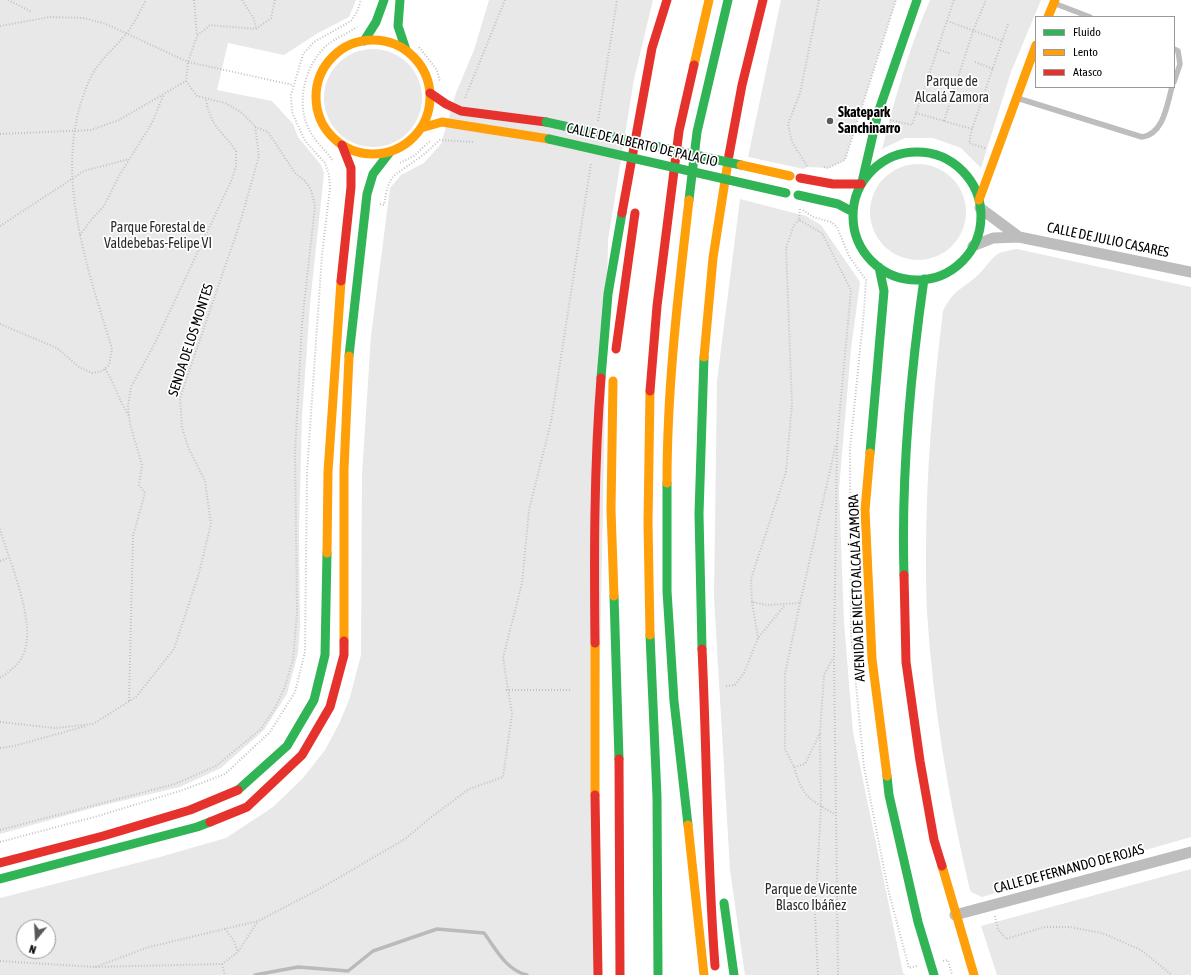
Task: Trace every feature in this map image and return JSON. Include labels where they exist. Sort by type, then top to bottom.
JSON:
[{"type":"main road","points":[[364,41],[374,28],[381,15],[384,0]]},
{"type":"main road","points":[[400,0],[400,40],[406,50],[418,62],[426,77],[430,93],[429,111],[421,128],[413,138],[402,147],[390,152],[373,154],[357,152],[342,145],[329,134],[320,119],[316,102],[317,85],[323,69],[333,56],[347,46],[364,41],[378,40],[393,44],[406,50]]},
{"type":"main road","points":[[598,975],[594,735],[594,575],[599,401],[608,294],[620,219],[652,48],[667,0]]},
{"type":"main road","points":[[666,35],[673,0]]},
{"type":"main road","points":[[658,975],[657,797],[651,672],[648,523],[650,391],[657,306],[679,131],[709,0]]},
{"type":"main road","points":[[704,975],[674,701],[667,591],[667,429],[673,334],[697,132],[728,0]]},
{"type":"main road","points":[[716,975],[708,836],[706,717],[701,613],[700,514],[705,345],[725,170],[751,46],[763,0]]},
{"type":"main road","points":[[916,0],[885,87],[862,183],[855,198],[853,212],[854,228],[859,243],[868,257],[879,267],[901,277],[924,279],[944,274],[961,262],[973,246],[980,228],[980,204],[1016,98],[1035,48]]},
{"type":"main road","points":[[1048,16],[1054,2]]},
{"type":"main road","name":"CALLE DE ALBERTO DE PALACIO","points":[[430,93],[446,104],[461,111],[546,122],[798,174],[833,184],[862,183]]},
{"type":"main road","points":[[642,166],[649,120]]},
{"type":"main road","name":"CALLE DE ALBERTO DE PALACIO","points":[[421,128],[442,122],[549,139],[786,193]]},
{"type":"main road","points":[[0,863],[103,836],[190,810],[236,792],[287,746],[314,700],[325,655],[328,472],[342,257],[352,187],[351,168],[342,145]]},
{"type":"main road","points":[[0,879],[197,827],[247,807],[302,755],[330,707],[344,655],[344,470],[350,343],[367,194],[373,174],[390,152]]},
{"type":"main road","points":[[862,183],[872,170],[886,160],[902,154],[935,154],[950,161],[963,172],[973,185],[980,204]]},
{"type":"main road","name":"CALLE DE ALBERTO DE PALACIO","points":[[798,195],[838,204],[853,212]]},
{"type":"main road","points":[[620,975],[620,784],[611,510],[614,365],[636,205]]},
{"type":"main road","name":"AVENIDA DE NICETO ALCALÁ ZAMORA","points":[[879,267],[884,291],[866,510],[872,659],[890,796],[918,922],[934,975]]},
{"type":"main road","points":[[924,279],[913,354],[902,513],[906,662],[920,761],[934,840],[974,975]]},
{"type":"main road","points":[[706,717],[718,850]]},
{"type":"main road","points":[[723,897],[734,975]]},
{"type":"street","name":"CALLE DE ALBERTO DE PALACIO","points":[[786,193],[798,195]]},
{"type":"street","name":"CALLE DE JULIO CASARES","points":[[980,204],[1018,237]]},
{"type":"street","name":"CALLE DE JULIO CASARES","points":[[973,246],[993,238],[1018,237],[1191,272]]},
{"type":"street","name":"CALLE DE FERNANDO DE ROJAS","points":[[955,915],[1191,852]]},
{"type":"lane","points":[[1054,2],[1088,16]]},
{"type":"lane","points":[[1175,50],[1178,51],[1180,58],[1180,64],[1175,79]]},
{"type":"lane","points":[[1016,98],[1142,137],[1154,133],[1159,127],[1172,88]]},
{"type":"path","points":[[8,0],[32,12]]},
{"type":"path","points":[[0,324],[57,348],[79,367],[92,373],[102,371],[109,365],[112,349],[80,235],[73,178],[74,130],[84,94],[91,77],[108,53],[126,33],[146,0]]},
{"type":"path","points":[[0,830],[175,784],[216,766],[261,729],[275,708],[284,690],[293,660],[297,613],[295,452],[302,323],[315,206],[310,190],[305,181],[295,174],[268,132],[254,126],[241,112],[225,103],[197,96],[186,81],[188,62],[197,36],[194,0]]},
{"type":"path","points":[[242,0],[254,19],[256,29]]},
{"type":"path","points":[[197,36],[210,25],[256,29],[271,18],[275,0]]},
{"type":"path","points":[[0,842],[98,816],[184,790],[224,774],[270,732],[295,692],[305,652],[308,464],[322,255],[330,188],[329,175],[324,163],[304,141],[292,112],[291,95],[303,54],[314,42],[352,21],[361,0]]},
{"type":"path","points":[[472,101],[464,99],[505,0]]},
{"type":"path","points":[[597,129],[617,0]]},
{"type":"path","points":[[798,174],[807,167],[792,142],[788,124],[800,93],[819,0]]},
{"type":"path","points":[[821,167],[828,168],[845,160],[896,0]]},
{"type":"path","points":[[878,116],[912,125],[954,0]]},
{"type":"path","points":[[944,121],[973,31],[986,0]]},
{"type":"path","points":[[0,26],[50,17],[84,18],[106,24],[188,62],[222,68],[293,85]]},
{"type":"path","points":[[947,21],[1002,41]]},
{"type":"path","points":[[333,161],[312,136],[307,125],[303,110],[303,93],[310,68],[317,55],[326,46],[361,24]]},
{"type":"path","points":[[998,153],[968,143],[1008,24]]},
{"type":"path","points":[[414,41],[437,70],[443,89]]},
{"type":"path","points":[[937,49],[951,54]]},
{"type":"path","points":[[975,62],[993,69]]},
{"type":"path","points":[[0,134],[91,130],[119,120],[186,81]]},
{"type":"path","points":[[80,235],[104,206],[119,176],[152,124],[163,95]]},
{"type":"path","points":[[129,701],[133,536],[145,493],[139,485],[142,465],[129,417],[128,406],[131,387],[155,343],[208,233],[236,166],[236,151],[217,129],[210,117],[206,99]]},
{"type":"path","points":[[916,112],[972,129]]},
{"type":"path","name":"SENDA DE LOS MONTES","points":[[0,722],[55,728],[93,724],[136,697],[174,649],[199,573],[210,524],[206,481],[188,447],[182,427],[180,398],[240,223],[259,156],[254,126]]},
{"type":"path","points":[[398,165],[414,156],[435,136]]},
{"type":"path","points":[[378,204],[384,205],[386,188],[394,174],[416,160],[440,140],[475,141]]},
{"type":"path","points":[[95,967],[149,947],[258,921],[316,891],[405,839],[469,789],[503,777],[512,714],[506,690],[503,658],[522,583],[529,510],[551,422],[592,156]]},
{"type":"path","points":[[0,226],[84,171],[130,159]]},
{"type":"path","points":[[330,188],[335,189]]},
{"type":"path","points":[[758,638],[752,602],[752,579],[786,472],[792,404],[786,248],[794,225],[799,220],[800,208]]},
{"type":"path","points":[[799,220],[822,233],[851,290],[838,440],[834,656],[838,975]]},
{"type":"path","points":[[105,368],[112,379],[119,401],[129,417]]},
{"type":"path","points":[[835,814],[821,806],[804,793],[785,749],[785,674],[838,440]]},
{"type":"path","points":[[0,529],[8,558],[22,596],[28,637],[22,658],[0,678]]},
{"type":"path","points":[[0,561],[8,558]]},
{"type":"path","points":[[752,602],[767,605],[800,603]]},
{"type":"path","points":[[726,686],[736,684],[744,673],[758,638],[786,604]]},
{"type":"path","points":[[818,975],[815,915],[821,806],[820,732],[824,675],[834,656]]},
{"type":"path","points":[[506,690],[571,690]]},
{"type":"path","points":[[0,748],[14,746],[93,724]]},
{"type":"path","points":[[794,767],[805,764],[820,732]]},
{"type":"path","points":[[991,905],[998,929],[1006,939],[1044,927],[1069,927],[1102,933],[1141,950],[1172,975]]},
{"type":"path","points":[[0,961],[95,967],[222,964],[238,952],[258,921]]},
{"type":"path","points":[[225,929],[234,941],[238,952]]},
{"type":"path","points":[[222,964],[225,975]]},
{"type":"green space","name":"Parque Forestal de Valdebebas-Felipe VI","points":[[0,0],[356,0],[349,17],[318,33],[284,55],[228,43],[217,90],[272,101],[293,124],[298,137],[321,165],[324,173],[310,304],[302,417],[299,531],[300,626],[298,653],[287,694],[264,730],[221,768],[180,787],[96,807],[0,834]]},
{"type":"green space","points":[[489,0],[653,0],[634,79],[608,240],[594,975],[0,975],[0,898],[160,857],[226,838],[273,807],[303,778],[325,750],[340,722],[350,697],[361,655],[362,474],[371,336],[390,188],[401,175],[424,163],[441,144],[456,93],[474,50]]},
{"type":"green space","points":[[781,0],[896,0],[845,160],[828,168],[807,167],[804,169],[748,157]]},
{"type":"green space","name":"Parque de Alcalá Zamora","points":[[930,0],[1041,0],[1011,72],[981,168],[961,148],[933,138],[905,138],[882,149],[903,73],[915,36]]},
{"type":"green space","points":[[373,49],[392,52],[408,63],[419,79],[422,98],[419,117],[408,133],[392,144],[373,147],[354,144],[338,133],[327,117],[324,98],[327,79],[338,63],[354,52]]},
{"type":"green space","points":[[918,164],[936,168],[945,172],[952,178],[958,185],[962,194],[966,212],[962,230],[958,239],[952,246],[945,252],[936,256],[918,260],[900,256],[891,252],[884,246],[878,239],[874,230],[870,212],[874,194],[878,185],[884,178],[891,172],[900,168]]},
{"type":"green space","name":"Parque de Vicente Blasco Ibáñez","points":[[740,199],[806,216],[821,225],[860,282],[851,349],[839,489],[844,622],[853,732],[903,973],[906,975],[745,975],[730,870],[714,597],[717,381]]},
{"type":"green space","points":[[1017,249],[1191,287],[1191,837],[982,897],[971,892],[969,886],[954,818],[937,716],[926,591],[926,524],[929,463],[933,402],[943,311],[951,297],[974,279],[996,255],[1001,252]]},
{"type":"green space","points":[[1191,869],[1191,975],[997,975],[981,926]]},
{"type":"waterway","points":[[255,975],[298,967],[348,971],[373,951],[437,929],[484,933],[507,964],[513,969],[527,975]]},
{"type":"traffic: fast","points":[[364,41],[376,22],[384,0]]},
{"type":"traffic: fast","points":[[400,0],[398,26],[406,50]]},
{"type":"traffic: fast","points":[[689,200],[697,132],[728,0]]},
{"type":"traffic: fast","points":[[862,182],[878,113],[917,0]]},
{"type":"traffic: fast","points":[[546,122],[741,165]]},
{"type":"traffic: fast","points":[[549,139],[786,193]]},
{"type":"traffic: fast","points":[[349,356],[367,194],[373,174],[390,152]]},
{"type":"traffic: fast","points":[[917,152],[941,157],[962,171],[976,192],[981,216],[976,240],[962,261],[941,275],[917,280],[893,275],[872,261],[858,240],[853,216],[858,192],[872,171],[893,157],[917,152]]},
{"type":"traffic: fast","points":[[798,195],[838,204],[853,212]]},
{"type":"traffic: fast","points":[[601,378],[608,294],[622,213]]},
{"type":"traffic: fast","points":[[870,453],[884,291],[879,267]]},
{"type":"traffic: fast","points":[[904,575],[903,538],[905,464],[911,390],[924,279]]},
{"type":"traffic: fast","points":[[702,649],[699,514],[704,357]]},
{"type":"traffic: fast","points":[[667,483],[667,591],[674,701],[688,825]]},
{"type":"traffic: fast","points":[[238,790],[287,746],[314,700],[325,655],[327,553]]},
{"type":"traffic: fast","points":[[614,596],[619,759]]},
{"type":"traffic: fast","points":[[650,635],[657,797],[658,975]]},
{"type":"traffic: fast","points":[[887,776],[889,795],[918,922],[934,975]]},
{"type":"traffic: fast","points":[[0,879],[197,827],[210,822]]},
{"type":"traffic: fast","points":[[724,903],[734,975]]},
{"type":"traffic: slow","points":[[694,65],[709,0]]},
{"type":"traffic: slow","points":[[1048,16],[1055,0]]},
{"type":"traffic: slow","points":[[373,40],[395,44],[413,57],[426,75],[430,97],[426,119],[413,137],[395,150],[373,154],[351,150],[333,137],[320,119],[316,97],[320,75],[333,57],[351,44],[373,40]]},
{"type":"traffic: slow","points":[[979,200],[1035,48]]},
{"type":"traffic: slow","points":[[421,128],[442,122],[549,139]]},
{"type":"traffic: slow","points":[[704,357],[713,258],[729,155]]},
{"type":"traffic: slow","points":[[741,165],[790,176]]},
{"type":"traffic: slow","points":[[667,483],[667,447],[671,376],[689,200]]},
{"type":"traffic: slow","points":[[327,553],[328,472],[341,281]]},
{"type":"traffic: slow","points":[[344,641],[344,470],[349,356]]},
{"type":"traffic: slow","points":[[613,381],[611,510],[614,596]]},
{"type":"traffic: slow","points":[[650,391],[648,523],[650,635]]},
{"type":"traffic: slow","points":[[870,453],[865,510],[872,659],[887,776]]},
{"type":"traffic: slow","points":[[595,643],[595,795]]},
{"type":"traffic: slow","points":[[688,825],[704,975]]},
{"type":"traffic: slow","points":[[942,866],[974,975]]},
{"type":"traffic: jam","points":[[622,213],[652,48],[667,0]]},
{"type":"traffic: jam","points":[[729,155],[742,85],[763,0]]},
{"type":"traffic: jam","points":[[650,391],[657,306],[679,131],[694,65]]},
{"type":"traffic: jam","points":[[430,93],[446,104],[461,111],[546,122]]},
{"type":"traffic: jam","points":[[341,281],[351,187],[351,168],[342,145]]},
{"type":"traffic: jam","points":[[800,178],[833,184],[861,184]]},
{"type":"traffic: jam","points":[[616,349],[635,213]]},
{"type":"traffic: jam","points":[[595,643],[595,510],[601,378]]},
{"type":"traffic: jam","points":[[904,575],[906,662],[920,761],[934,840],[942,866]]},
{"type":"traffic: jam","points":[[210,822],[247,807],[302,755],[330,707],[344,655],[344,641]]},
{"type":"traffic: jam","points":[[702,649],[710,887],[715,966]]},
{"type":"traffic: jam","points":[[619,759],[620,975]]},
{"type":"traffic: jam","points":[[0,863],[103,836],[190,810],[238,790]]},
{"type":"traffic: jam","points":[[595,795],[598,975]]},
{"type":"place","name":"Skatepark Sanchinarro","points":[[830,121]]}]
